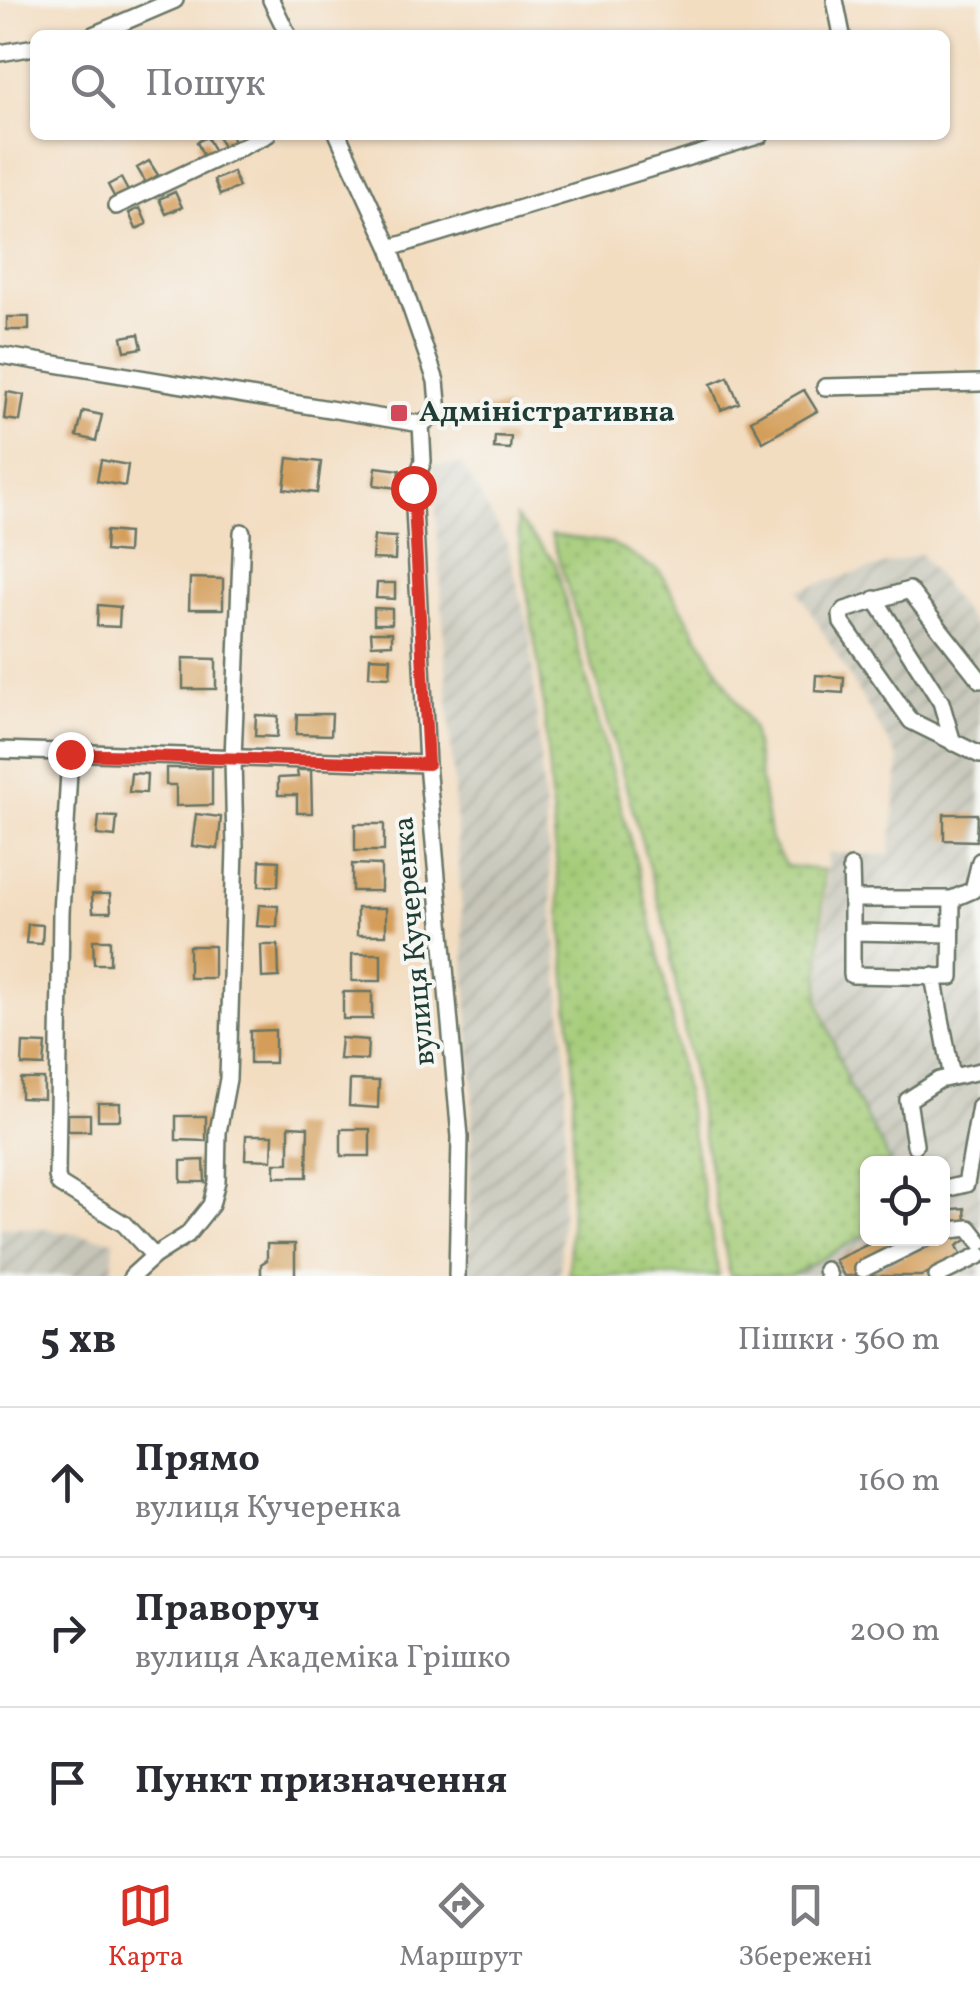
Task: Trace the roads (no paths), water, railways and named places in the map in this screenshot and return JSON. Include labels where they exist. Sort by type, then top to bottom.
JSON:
[{"type":"street","points":[[105,30],[175,0]]},
{"type":"street","points":[[270,0],[285,30]]},
{"type":"street","points":[[835,0],[841,30]]},
{"type":"street","points":[[0,53],[30,48]]},
{"type":"street","points":[[116,206],[255,140]]},
{"type":"street","points":[[340,140],[390,248],[745,140]]},
{"type":"street","name":"вулиця Кучеренка","points":[[390,248],[440,397],[439,413],[421,424],[423,460],[413,488],[428,764],[460,1138],[457,1276]]},
{"type":"street","points":[[0,355],[421,424]]},
{"type":"street","points":[[825,388],[980,384]]},
{"type":"street","points":[[132,1276],[154,1256],[188,1235],[212,1204],[217,1181],[218,1132],[228,1079],[235,848],[232,758],[242,532]]},
{"type":"street","points":[[980,680],[914,594],[902,590],[845,610],[841,615],[842,624],[911,722],[980,755]]},
{"type":"street","points":[[875,599],[941,702],[953,743]]},
{"type":"street","points":[[0,750],[428,764]]},
{"type":"street","points":[[70,754],[61,913],[57,1176],[59,1184],[124,1224],[154,1256]]},
{"type":"street","points":[[852,868],[852,975],[951,976],[952,899]]},
{"type":"street","points":[[852,898],[952,899],[972,890],[979,872]]},
{"type":"street","points":[[852,932],[951,934]]},
{"type":"street","points":[[933,976],[952,1077]]},
{"type":"street","points":[[914,1145],[908,1100],[939,1080],[980,1072]]},
{"type":"street","points":[[950,1188],[966,1184],[980,1106]]},
{"type":"street","points":[[950,1229],[969,1228],[980,1242]]},
{"type":"street","points":[[862,1269],[909,1246]]},
{"type":"street","points":[[938,1276],[966,1270],[980,1254]]},
{"type":"place","name":"Адміністративна","points":[[399,413]]}]
